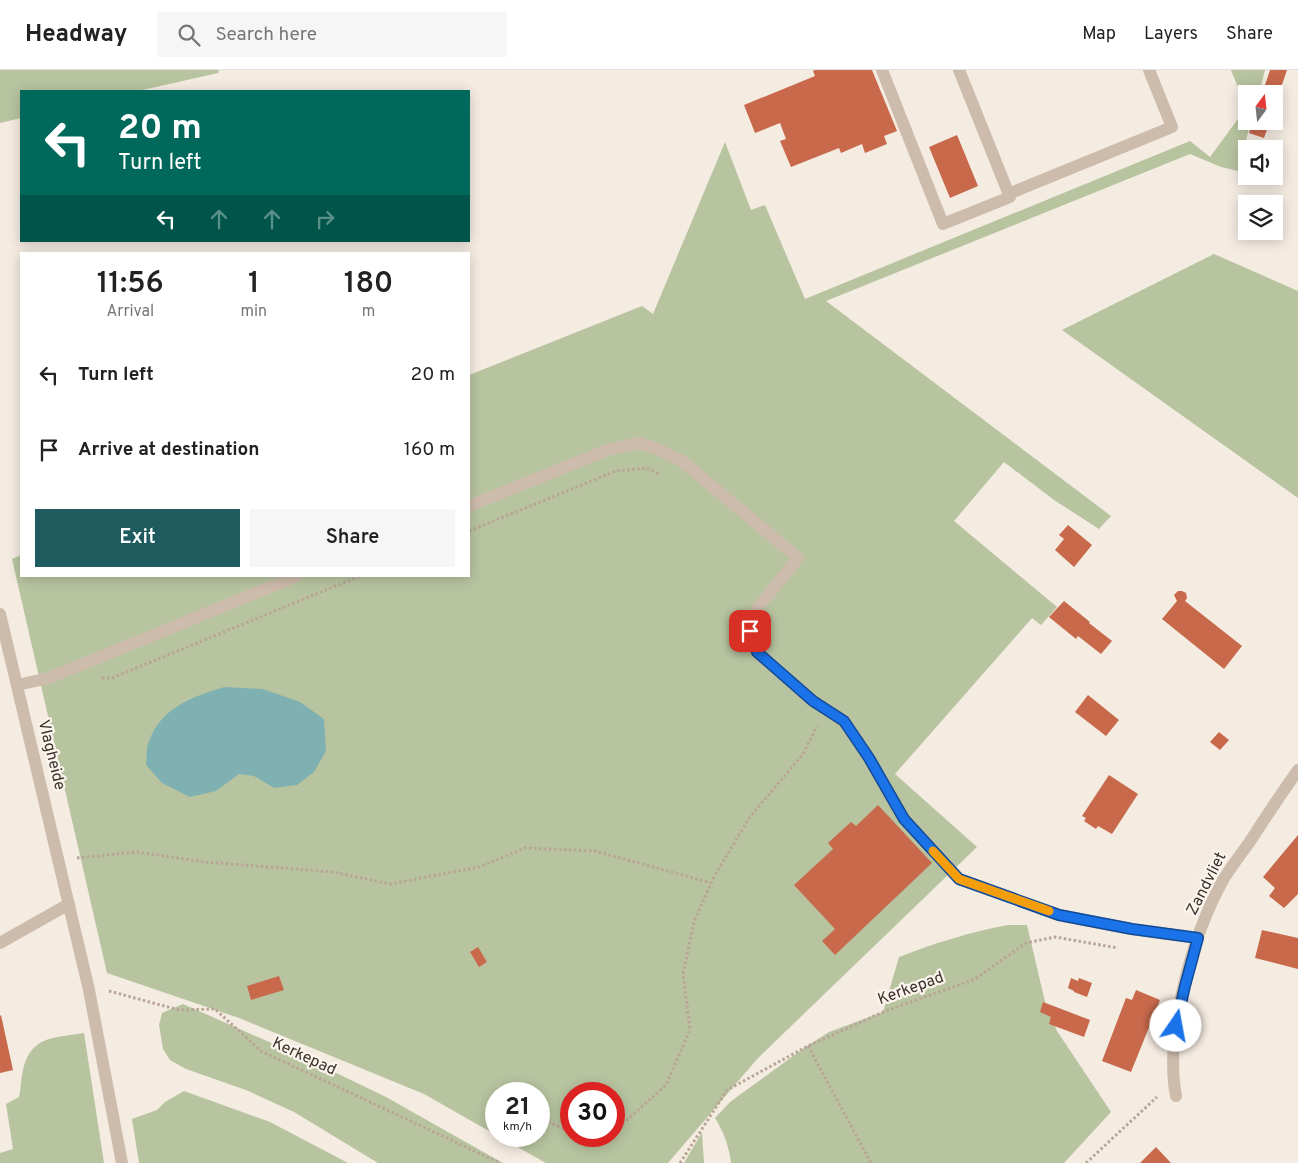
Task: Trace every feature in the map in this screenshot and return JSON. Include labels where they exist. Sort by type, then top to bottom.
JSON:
[{"type":"street","points":[[882,70],[943,224],[1010,197],[959,70]]},
{"type":"street","points":[[1008,194],[1172,126],[1149,70]]},
{"type":"street","points":[[470,506],[607,450],[630,445],[638,444],[655,448],[682,461],[798,558],[757,609],[750,631],[757,652],[813,701],[844,721],[869,758],[904,819],[959,879],[1059,915],[1132,929],[1198,938]]},
{"type":"street","points":[[17,685],[49,678],[295,577]]},
{"type":"street","name":"Vlagheide","points":[[0,614],[89,990],[122,1163]]},
{"type":"street","name":"Zandvliet","points":[[1175,1091],[1172,1058],[1176,1023],[1198,938],[1223,881],[1298,770]]},
{"type":"street","points":[[0,942],[69,904]]},
{"type":"path","points":[[470,531],[616,471],[646,468],[662,475]]},
{"type":"path","points":[[93,677],[112,678],[358,577]]},
{"type":"path","points":[[625,1122],[666,1085],[690,1029],[683,974],[694,921],[711,883],[750,817],[804,754],[817,726],[813,701]]},
{"type":"path","points":[[74,858],[137,852],[205,862],[332,872],[390,884],[479,867],[525,848],[535,848],[595,851],[711,883]]},
{"type":"path","name":"Kerkepad","points":[[680,1163],[727,1090],[808,1046],[883,1012],[975,979],[1026,944],[1055,937],[1126,949]]},
{"type":"path","name":"Kerkepad","points":[[108,991],[179,1010],[215,1010],[261,1051],[500,1163]]},
{"type":"path","points":[[808,1046],[871,1163]]},
{"type":"path","points":[[1086,1163],[1161,1093]]},
{"type":"green space","points":[[0,70],[219,70],[218,73],[142,90],[20,90],[20,118],[0,123]]},
{"type":"green space","points":[[1231,70],[1265,70],[1261,85],[1238,85],[1238,87]]},
{"type":"green space","points":[[1238,119],[1238,130],[1249,130],[1246,140],[1238,140],[1238,171],[1221,167],[1190,154],[826,301],[1111,516],[1099,529],[1054,500],[1004,462],[954,521],[1057,607],[1041,625],[1032,618],[895,774],[977,847],[758,1058],[668,1163],[546,1163],[518,1147],[550,1147],[550,1082],[485,1082],[485,1129],[424,1094],[239,1018],[107,973],[12,559],[20,555],[20,577],[470,577],[470,375],[642,306],[653,314],[725,142],[751,210],[765,205],[805,299],[1190,141],[1210,157]]},
{"type":"green space","points":[[1214,254],[1298,291],[1298,498],[1062,330]]},
{"type":"green space","points":[[1008,925],[1027,925],[1046,1006],[1057,1031],[1111,1112],[1064,1163],[731,1163],[726,1140],[715,1118],[730,1102],[829,1032],[883,1012],[899,957],[953,938]]},
{"type":"green space","points":[[183,1004],[301,1056],[386,1097],[503,1163],[378,1163],[294,1112],[246,1090],[186,1069],[170,1060],[163,1049],[159,1025],[162,1013]]},
{"type":"green space","points":[[84,1033],[104,1163],[0,1163],[0,1153],[13,1149],[6,1104],[19,1097],[23,1070],[32,1050],[46,1040]]},
{"type":"green space","points":[[184,1091],[270,1122],[348,1163],[139,1163],[132,1119],[157,1110],[165,1102]]},
{"type":"green space","points":[[702,1132],[704,1163],[684,1163]]},
{"type":"water","points":[[224,687],[263,689],[300,702],[324,719],[326,751],[314,772],[297,785],[274,788],[254,776],[239,774],[216,791],[190,797],[162,783],[146,765],[148,744],[155,729],[179,705]]},
{"type":"building","points":[[872,70],[897,131],[884,136],[887,144],[865,153],[862,144],[841,153],[839,148],[791,167],[780,141],[786,139],[780,123],[755,133],[744,105],[815,76],[813,71]]},
{"type":"building","points":[[1270,70],[1287,70],[1282,85],[1265,85]]},
{"type":"building","points":[[1250,130],[1267,130],[1264,138],[1249,133]]},
{"type":"building","points":[[957,135],[978,186],[950,198],[929,147]]},
{"type":"building","points":[[1068,525],[1092,545],[1074,567],[1055,550],[1064,539],[1059,535]]},
{"type":"building","points":[[1178,591],[1186,593],[1187,598],[1185,601],[1242,646],[1224,669],[1162,619],[1177,601],[1174,595]]},
{"type":"building","points":[[1064,601],[1112,641],[1101,654],[1078,636],[1076,639],[1049,617]]},
{"type":"building","points":[[1088,695],[1119,720],[1106,736],[1075,712]]},
{"type":"building","points":[[1219,732],[1229,740],[1220,750],[1210,742]]},
{"type":"building","points":[[1109,775],[1138,794],[1112,834],[1098,826],[1096,829],[1084,821],[1086,818],[1082,816]]},
{"type":"building","points":[[878,805],[932,863],[835,955],[822,941],[835,929],[794,885],[833,849],[828,843],[851,822],[856,826]]},
{"type":"building","points":[[1298,835],[1298,894],[1284,908],[1269,896],[1275,888],[1263,877]]},
{"type":"building","points":[[1262,930],[1298,938],[1298,969],[1255,958]]},
{"type":"building","points":[[478,947],[487,962],[479,967],[470,952]]},
{"type":"building","points":[[279,976],[284,990],[251,1000],[247,986]]},
{"type":"building","points":[[1071,978],[1078,981],[1079,978],[1092,983],[1087,997],[1068,988]]},
{"type":"building","points":[[1136,990],[1160,1000],[1131,1072],[1102,1061],[1126,998],[1132,1000]]},
{"type":"building","points":[[1043,1002],[1090,1020],[1084,1037],[1049,1024],[1051,1017],[1040,1012]]},
{"type":"building","points":[[0,1016],[13,1070],[0,1073]]},
{"type":"building","points":[[1156,1147],[1171,1163],[1140,1163]]},
{"type":"slow traffic","points":[[933,851],[959,879],[1049,911]]},
{"type":"route","points":[[750,631],[757,652],[813,701],[844,721],[869,758],[904,819],[959,879],[1059,915],[1132,929],[1198,938],[1176,1026]]}]
